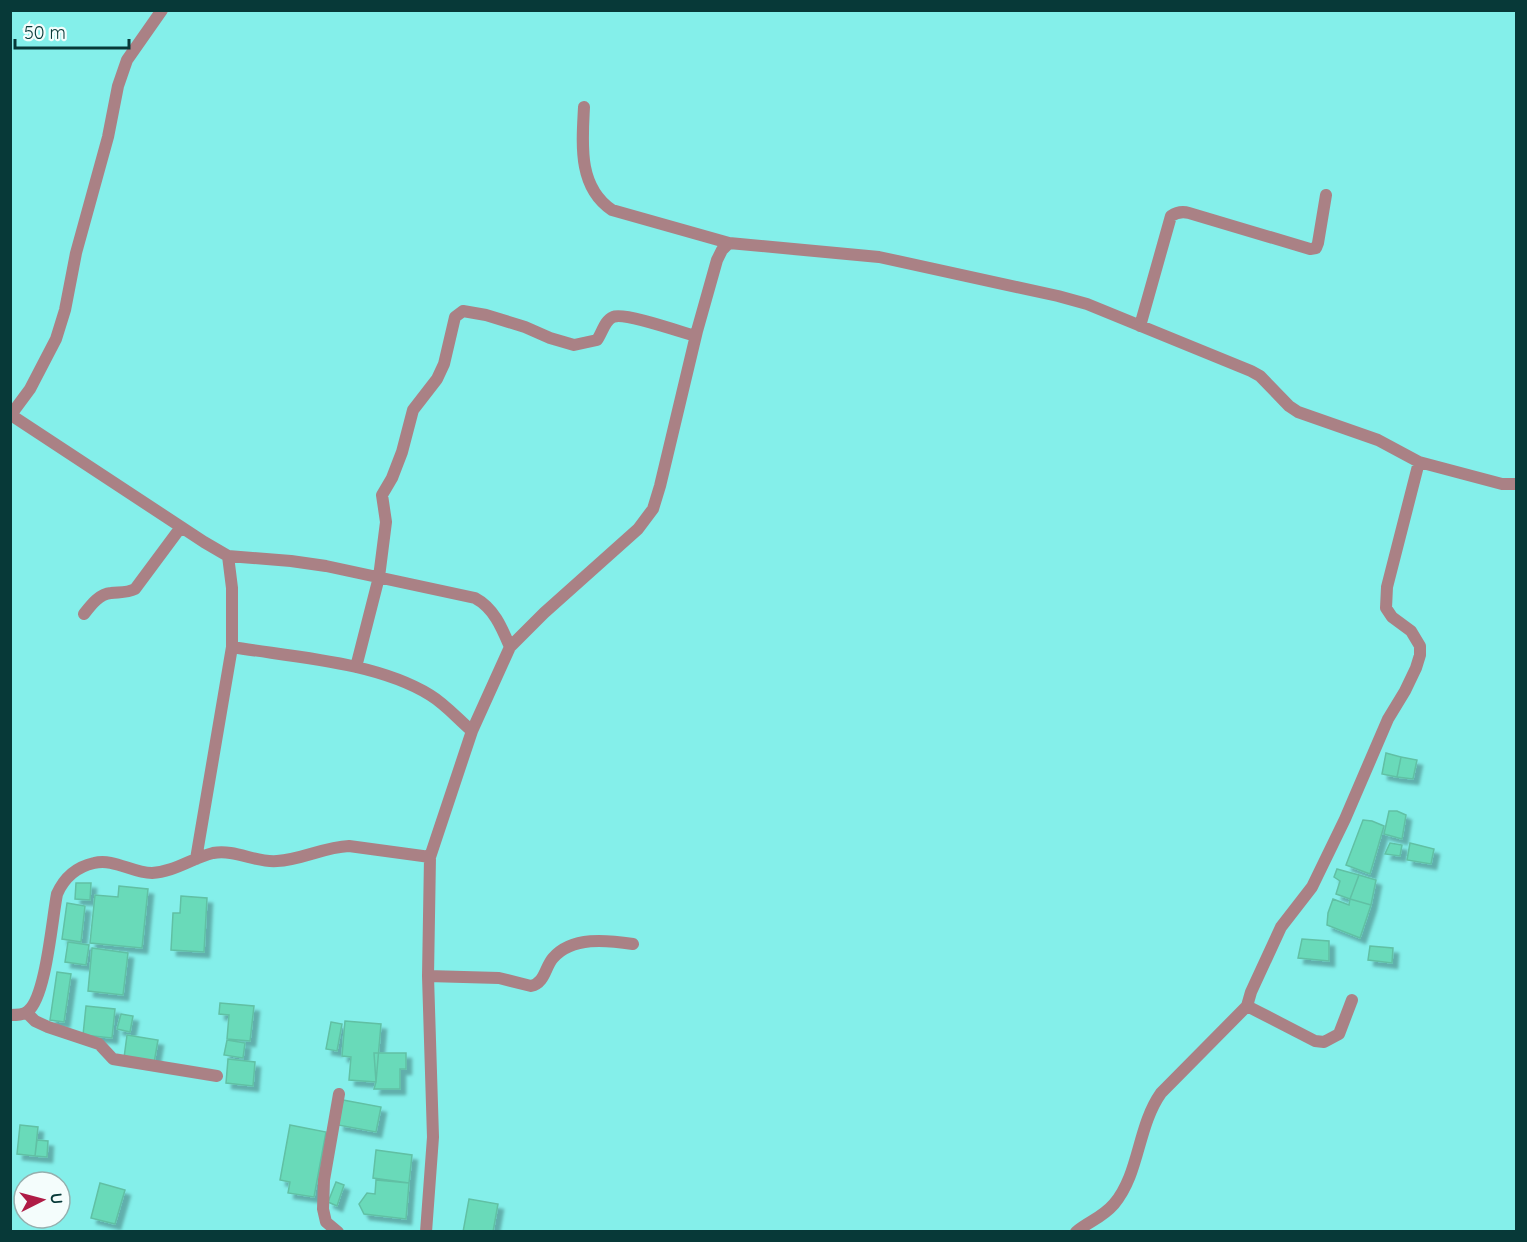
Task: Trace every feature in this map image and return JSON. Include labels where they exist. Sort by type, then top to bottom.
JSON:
[{"type":"street","points":[[162,10],[127,60],[118,86],[108,137],[79,242],[65,310],[56,339],[30,389],[11,415],[228,556],[291,561],[455,592],[483,602],[501,626],[510,647]]},
{"type":"street","points":[[584,107],[583,134],[586,171],[593,194],[612,210],[729,243],[879,257],[1087,304],[1251,371],[1260,376],[1293,409],[1378,440],[1419,462],[1502,484],[1516,484]]},
{"type":"street","points":[[1140,326],[1171,216],[1176,213],[1189,213],[1310,249],[1316,248],[1318,243],[1326,195]]},
{"type":"street","points":[[426,1232],[433,1137],[428,976],[430,857],[472,731],[510,647],[544,613],[638,529],[652,509],[660,486],[695,336],[717,260],[729,243]]},
{"type":"street","points":[[356,667],[379,577],[386,522],[382,495],[392,478],[402,452],[412,410],[437,379],[444,364],[453,321],[458,313],[463,311],[486,315],[574,345],[597,340],[611,318],[616,316],[695,336]]},
{"type":"street","points":[[1080,1231],[1104,1215],[1116,1202],[1126,1185],[1151,1107],[1248,1006],[1281,927],[1312,887],[1345,819],[1388,719],[1406,691],[1416,668],[1420,646],[1411,631],[1392,617],[1386,608],[1388,586],[1419,462]]},
{"type":"street","points":[[84,614],[95,601],[105,594],[135,589],[181,527]]},
{"type":"street","points":[[196,859],[232,647],[232,588],[228,556]]},
{"type":"street","points":[[232,647],[356,667],[393,677],[432,696],[472,731]]},
{"type":"street","points":[[10,1015],[27,1012],[34,1005],[45,970],[57,894],[69,876],[94,863],[112,862],[149,873],[169,870],[222,852],[274,862],[336,846],[430,857]]},
{"type":"street","points":[[428,976],[499,978],[531,986],[543,977],[551,959],[563,948],[572,944],[615,941],[633,944]]},
{"type":"street","points":[[1248,1006],[1315,1041],[1324,1042],[1339,1034],[1353,1000]]},
{"type":"street","points":[[27,1012],[36,1021],[48,1027],[99,1044],[113,1059],[217,1076]]},
{"type":"street","points":[[339,1094],[322,1196],[326,1222],[339,1232]]},
{"type":"building","points":[[1386,753],[1401,757],[1397,777],[1382,774]]},
{"type":"building","points":[[1401,757],[1417,760],[1413,779],[1397,777]]},
{"type":"building","points":[[1389,811],[1397,811],[1406,815],[1402,839],[1384,834]]},
{"type":"building","points":[[1363,820],[1384,826],[1370,874],[1346,865]]},
{"type":"building","points":[[1390,843],[1402,845],[1400,856],[1385,854]]},
{"type":"building","points":[[1410,843],[1434,849],[1431,864],[1407,860]]},
{"type":"building","points":[[1337,869],[1359,875],[1350,899],[1336,894],[1340,881],[1334,877]]},
{"type":"building","points":[[1359,875],[1376,880],[1371,905],[1350,899]]},
{"type":"building","points":[[76,883],[91,883],[90,900],[75,899]]},
{"type":"building","points":[[119,886],[148,889],[142,948],[90,943],[95,895],[118,897]]},
{"type":"building","points":[[181,896],[207,898],[204,952],[171,950],[173,913],[180,913]]},
{"type":"building","points":[[1333,899],[1349,905],[1350,899],[1371,905],[1360,938],[1327,925]]},
{"type":"building","points":[[67,903],[85,906],[81,942],[62,939]]},
{"type":"building","points":[[1302,939],[1329,941],[1329,961],[1298,958]]},
{"type":"building","points":[[68,942],[89,945],[86,965],[65,962]]},
{"type":"building","points":[[1370,946],[1393,948],[1392,963],[1368,960]]},
{"type":"building","points":[[92,948],[128,953],[123,995],[88,991]]},
{"type":"building","points":[[57,972],[71,974],[64,1022],[50,1020]]},
{"type":"building","points":[[220,1003],[254,1006],[250,1041],[227,1039],[229,1015],[219,1014]]},
{"type":"building","points":[[86,1006],[115,1009],[112,1038],[83,1035]]},
{"type":"building","points":[[121,1014],[133,1016],[130,1032],[117,1029]]},
{"type":"building","points":[[345,1021],[381,1024],[376,1082],[349,1080],[351,1057],[342,1056]]},
{"type":"building","points":[[331,1022],[342,1024],[337,1051],[326,1049]]},
{"type":"building","points":[[127,1035],[158,1040],[154,1063],[124,1058]]},
{"type":"building","points":[[227,1040],[245,1043],[243,1058],[224,1055]]},
{"type":"building","points":[[374,1053],[406,1053],[406,1069],[400,1069],[400,1089],[374,1089],[376,1082]]},
{"type":"building","points":[[228,1059],[255,1062],[253,1086],[226,1083]]},
{"type":"building","points":[[343,1100],[381,1107],[376,1132],[338,1125]]},
{"type":"building","points":[[20,1125],[38,1127],[35,1156],[17,1154]]},
{"type":"building","points":[[290,1125],[326,1132],[314,1197],[288,1193],[290,1182],[280,1180]]},
{"type":"building","points":[[37,1140],[48,1141],[47,1157],[35,1156]]},
{"type":"building","points":[[376,1150],[412,1155],[409,1183],[373,1178]]},
{"type":"building","points":[[376,1180],[409,1183],[406,1219],[364,1214],[359,1204],[367,1193],[375,1194]]},
{"type":"building","points":[[336,1182],[344,1185],[337,1206],[328,1202]]},
{"type":"building","points":[[100,1183],[125,1190],[115,1224],[91,1218]]},
{"type":"building","points":[[469,1199],[498,1204],[493,1232],[463,1232]]}]
